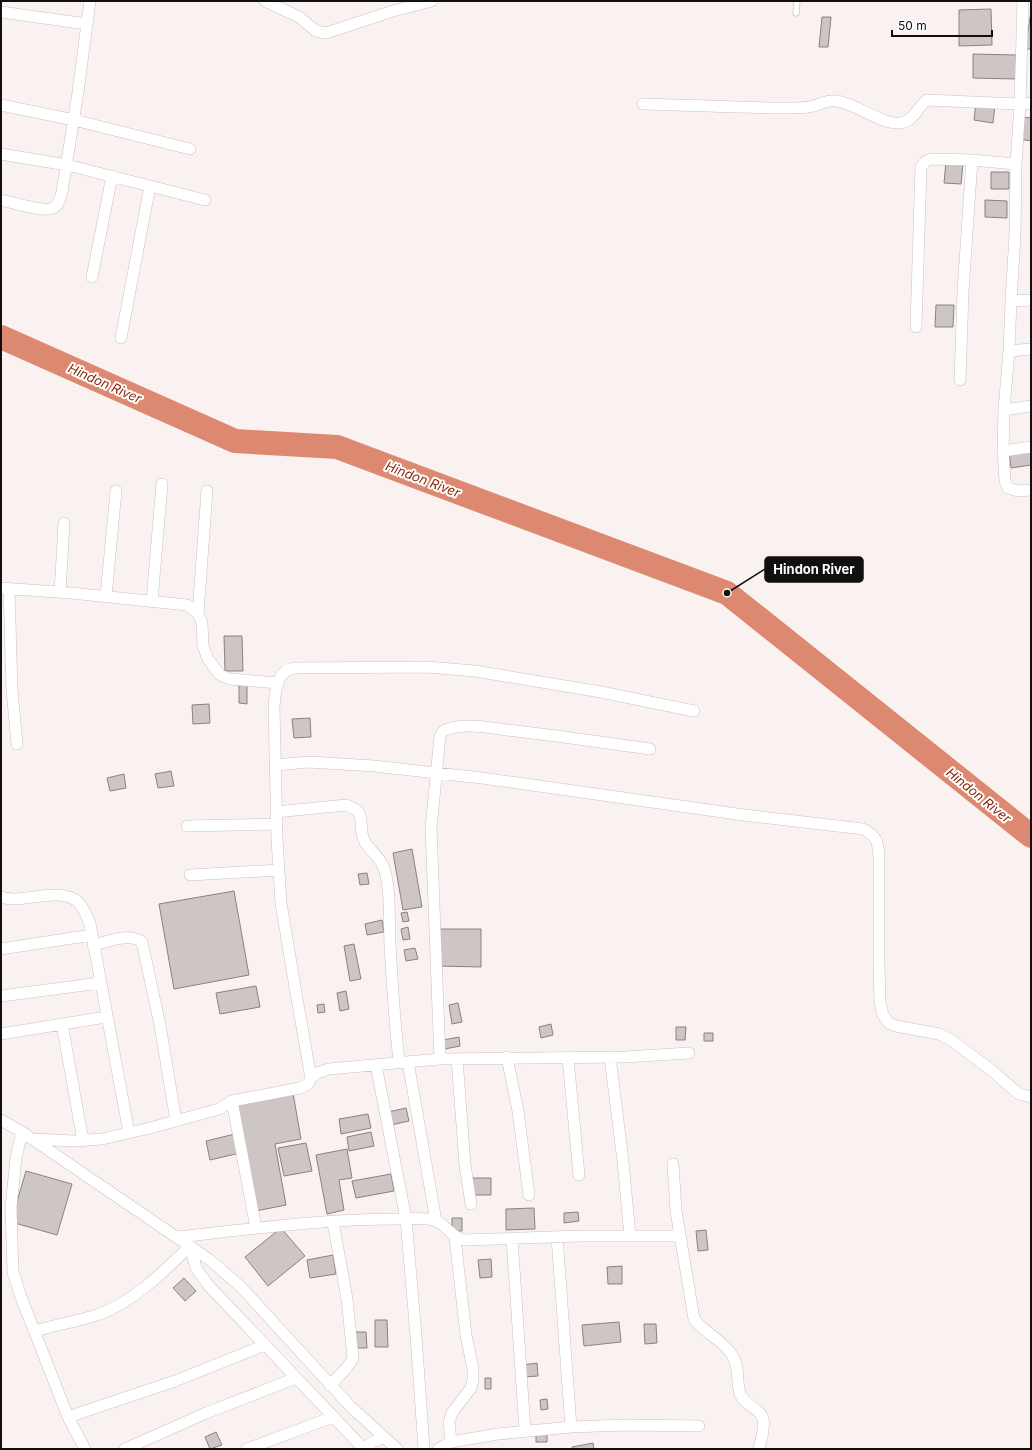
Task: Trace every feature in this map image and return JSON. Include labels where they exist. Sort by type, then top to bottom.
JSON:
[{"type":"street","points":[[1,200],[46,210],[53,208],[59,202],[74,120],[90,1]]},
{"type":"street","points":[[265,1],[299,17],[316,32],[326,32],[393,11],[432,1]]},
{"type":"street","points":[[1023,1],[1026,104],[1016,164],[1009,351],[1004,410],[1003,450],[1005,481],[1008,488],[1018,491],[1031,490]]},
{"type":"street","points":[[1,12],[87,24]]},
{"type":"street","points":[[643,104],[788,108],[814,106],[826,101],[839,101],[887,121],[898,123],[906,122],[912,117],[921,104],[927,100],[1026,104]]},
{"type":"street","points":[[1,105],[74,120],[190,149]]},
{"type":"street","points":[[1,154],[66,165],[205,200]]},
{"type":"street","points":[[916,326],[921,167],[926,161],[931,159],[972,160],[1016,164]]},
{"type":"street","points":[[960,380],[963,291],[972,160]]},
{"type":"street","points":[[92,277],[112,176]]},
{"type":"street","points":[[121,338],[150,186]]},
{"type":"street","points":[[1011,302],[1031,300]]},
{"type":"street","points":[[1009,351],[1031,349]]},
{"type":"street","points":[[1004,410],[1031,406]]},
{"type":"street","points":[[1003,450],[1031,447]]},
{"type":"street","points":[[152,601],[162,484]]},
{"type":"street","points":[[106,596],[116,491]]},
{"type":"street","points":[[207,491],[198,613],[202,623],[203,646],[208,659],[220,675],[230,679],[278,683]]},
{"type":"street","points":[[60,592],[64,523]]},
{"type":"street","points":[[17,744],[5,589],[60,592],[152,601],[187,606],[198,613]]},
{"type":"street","points":[[311,1078],[281,903],[276,818],[274,707],[278,683],[280,677],[286,670],[294,668],[427,667],[475,671],[601,692],[694,711]]},
{"type":"street","points":[[440,1059],[430,828],[440,736],[443,731],[450,728],[468,726],[546,735],[650,750]]},
{"type":"street","points":[[275,765],[309,762],[374,766],[482,778],[744,815],[863,829],[870,833],[878,844],[880,1002],[883,1015],[889,1023],[896,1026],[939,1034],[951,1040],[990,1069],[1019,1094],[1031,1097]]},
{"type":"street","points":[[187,826],[276,818],[346,805],[354,808],[359,813],[365,842],[380,858],[384,867],[388,887],[392,982],[404,1062],[436,1221]]},
{"type":"street","points":[[190,875],[279,870]]},
{"type":"street","points":[[1,897],[14,899],[50,895],[69,896],[78,902],[85,912],[90,924],[106,1017],[129,1133]]},
{"type":"street","points":[[1,948],[129,938],[137,938],[142,942],[160,1024],[176,1121]]},
{"type":"street","points":[[1,996],[100,983]]},
{"type":"street","points":[[1,1034],[106,1017]]},
{"type":"street","points":[[62,1024],[83,1141]]},
{"type":"street","points":[[32,1139],[83,1141],[102,1139],[129,1133],[219,1109],[232,1101],[300,1088],[308,1084],[311,1078],[317,1073],[329,1069],[457,1058],[568,1058],[689,1053]]},
{"type":"street","points":[[507,1057],[518,1111],[529,1195]]},
{"type":"street","points":[[610,1057],[623,1161],[630,1236]]},
{"type":"street","points":[[457,1058],[465,1165],[471,1204]]},
{"type":"street","points":[[568,1058],[579,1175]]},
{"type":"street","points":[[376,1065],[406,1219],[424,1449]]},
{"type":"street","points":[[232,1101],[256,1228]]},
{"type":"street","points":[[1,1120],[22,1132],[210,1260],[241,1288],[350,1406],[397,1449]]},
{"type":"street","points":[[22,1132],[16,1158],[11,1207],[13,1272],[21,1297],[68,1417],[85,1449]]},
{"type":"street","points":[[673,1164],[676,1211],[694,1319],[700,1327],[732,1354],[736,1361],[740,1395],[745,1402],[762,1417],[764,1425],[759,1449]]},
{"type":"street","points":[[178,1237],[256,1228],[371,1219],[436,1221],[456,1238],[464,1240],[557,1237],[680,1236]]},
{"type":"street","points":[[330,1385],[345,1371],[353,1358],[347,1299],[333,1222]]},
{"type":"street","points":[[557,1237],[571,1427]]},
{"type":"street","points":[[451,1442],[449,1422],[452,1413],[471,1388],[473,1380],[473,1368],[466,1335],[456,1238]]},
{"type":"street","points":[[512,1238],[526,1431]]},
{"type":"street","points":[[35,1331],[100,1314],[117,1306],[142,1291],[190,1246]]},
{"type":"street","points":[[190,1246],[196,1268],[209,1286],[362,1448],[384,1437]]},
{"type":"street","points":[[68,1417],[175,1381],[265,1345]]},
{"type":"street","points":[[125,1449],[206,1413],[296,1378]]},
{"type":"street","points":[[247,1449],[333,1417]]},
{"type":"street","points":[[438,1449],[451,1442],[498,1434],[571,1427],[699,1426]]},
{"type":"lane","points":[[796,13],[797,1]]},
{"type":"building","points":[[991,9],[992,45],[959,46],[959,10]]},
{"type":"building","points":[[1031,12],[1031,49],[1025,49]]},
{"type":"building","points":[[822,17],[831,17],[828,47],[819,47]]},
{"type":"building","points":[[973,54],[1016,55],[1016,79],[973,78]]},
{"type":"building","points":[[976,102],[995,104],[993,123],[974,120]]},
{"type":"building","points":[[1021,117],[1031,118],[1031,141],[1019,139]]},
{"type":"building","points":[[946,162],[963,163],[961,184],[944,183]]},
{"type":"building","points":[[991,172],[1009,172],[1009,189],[991,189]]},
{"type":"building","points":[[985,200],[1007,201],[1007,218],[985,217]]},
{"type":"building","points":[[936,305],[954,305],[953,327],[935,327]]},
{"type":"building","points":[[1031,448],[1031,465],[1011,468],[1009,451]]},
{"type":"building","points":[[224,636],[242,636],[243,671],[225,671]]},
{"type":"building","points":[[239,684],[247,684],[247,704],[239,703]]},
{"type":"building","points":[[209,704],[210,723],[193,724],[192,705]]},
{"type":"building","points":[[310,718],[311,737],[294,738],[292,719]]},
{"type":"building","points":[[171,771],[174,786],[158,788],[155,774]]},
{"type":"building","points":[[124,774],[126,788],[110,791],[107,778]]},
{"type":"building","points":[[412,849],[422,907],[403,910],[393,853]]},
{"type":"building","points":[[367,873],[369,884],[360,885],[358,874]]},
{"type":"building","points":[[234,891],[249,975],[174,989],[159,904]]},
{"type":"building","points":[[407,912],[409,921],[403,922],[401,913]]},
{"type":"building","points":[[382,920],[384,932],[367,935],[365,924]]},
{"type":"building","points":[[408,927],[410,939],[403,940],[401,929]]},
{"type":"building","points":[[439,929],[481,929],[481,967],[438,966]]},
{"type":"building","points":[[354,944],[361,979],[350,981],[344,946]]},
{"type":"building","points":[[415,948],[418,959],[406,961],[404,950]]},
{"type":"building","points":[[256,986],[260,1007],[220,1014],[216,993]]},
{"type":"building","points":[[346,991],[349,1009],[340,1011],[337,993]]},
{"type":"building","points":[[458,1003],[462,1022],[452,1024],[449,1005]]},
{"type":"building","points":[[324,1004],[325,1012],[318,1013],[317,1005]]},
{"type":"building","points":[[551,1024],[553,1035],[541,1038],[539,1027]]},
{"type":"building","points":[[676,1027],[686,1027],[685,1040],[676,1040]]},
{"type":"building","points":[[704,1033],[713,1033],[713,1041],[704,1041]]},
{"type":"building","points":[[459,1037],[460,1046],[445,1049],[443,1040]]},
{"type":"building","points":[[293,1093],[301,1139],[275,1144],[286,1205],[256,1211],[236,1103]]},
{"type":"building","points":[[406,1108],[409,1121],[391,1125],[388,1112]]},
{"type":"building","points":[[368,1114],[371,1128],[341,1134],[339,1119]]},
{"type":"building","points":[[371,1132],[374,1146],[349,1151],[347,1137]]},
{"type":"building","points":[[235,1134],[240,1153],[210,1160],[206,1141]]},
{"type":"building","points":[[306,1143],[312,1171],[284,1176],[278,1148]]},
{"type":"building","points":[[347,1149],[352,1178],[339,1180],[344,1210],[327,1214],[316,1155]]},
{"type":"building","points":[[26,1171],[72,1184],[57,1235],[11,1222]]},
{"type":"building","points":[[391,1174],[394,1191],[356,1198],[352,1181]]},
{"type":"building","points":[[472,1178],[491,1178],[491,1195],[472,1195]]},
{"type":"building","points":[[534,1208],[535,1229],[506,1230],[506,1209]]},
{"type":"building","points":[[578,1212],[579,1221],[564,1223],[564,1213]]},
{"type":"building","points":[[452,1218],[462,1218],[462,1231],[452,1231]]},
{"type":"building","points":[[281,1228],[305,1256],[268,1286],[245,1257]]},
{"type":"building","points":[[706,1230],[708,1250],[698,1251],[696,1231]]},
{"type":"building","points":[[333,1255],[336,1274],[310,1278],[307,1260]]},
{"type":"building","points":[[491,1259],[492,1277],[480,1278],[478,1260]]},
{"type":"building","points":[[622,1266],[622,1284],[608,1284],[607,1267]]},
{"type":"building","points":[[184,1278],[196,1291],[185,1301],[173,1288]]},
{"type":"building","points":[[375,1320],[387,1320],[388,1347],[375,1347]]},
{"type":"building","points":[[619,1322],[621,1342],[584,1346],[582,1325]]},
{"type":"building","points":[[644,1324],[656,1324],[657,1343],[645,1344]]},
{"type":"building","points":[[353,1332],[366,1332],[367,1348],[353,1348]]},
{"type":"building","points":[[537,1363],[538,1376],[524,1377],[523,1365]]},
{"type":"building","points":[[485,1378],[491,1378],[491,1389],[485,1389]]},
{"type":"building","points":[[547,1399],[548,1409],[541,1410],[540,1400]]},
{"type":"building","points":[[216,1432],[222,1445],[210,1449],[205,1437]]},
{"type":"building","points":[[536,1432],[547,1432],[547,1442],[536,1442]]},
{"type":"building","points":[[593,1443],[594,1449],[572,1449],[572,1447]]},
{"type":"waterway","name":"Hindon River","points":[[1,337],[235,441],[337,447],[727,593],[1031,836]]},
{"type":"place","name":"Hindon River","points":[[727,593]]}]
